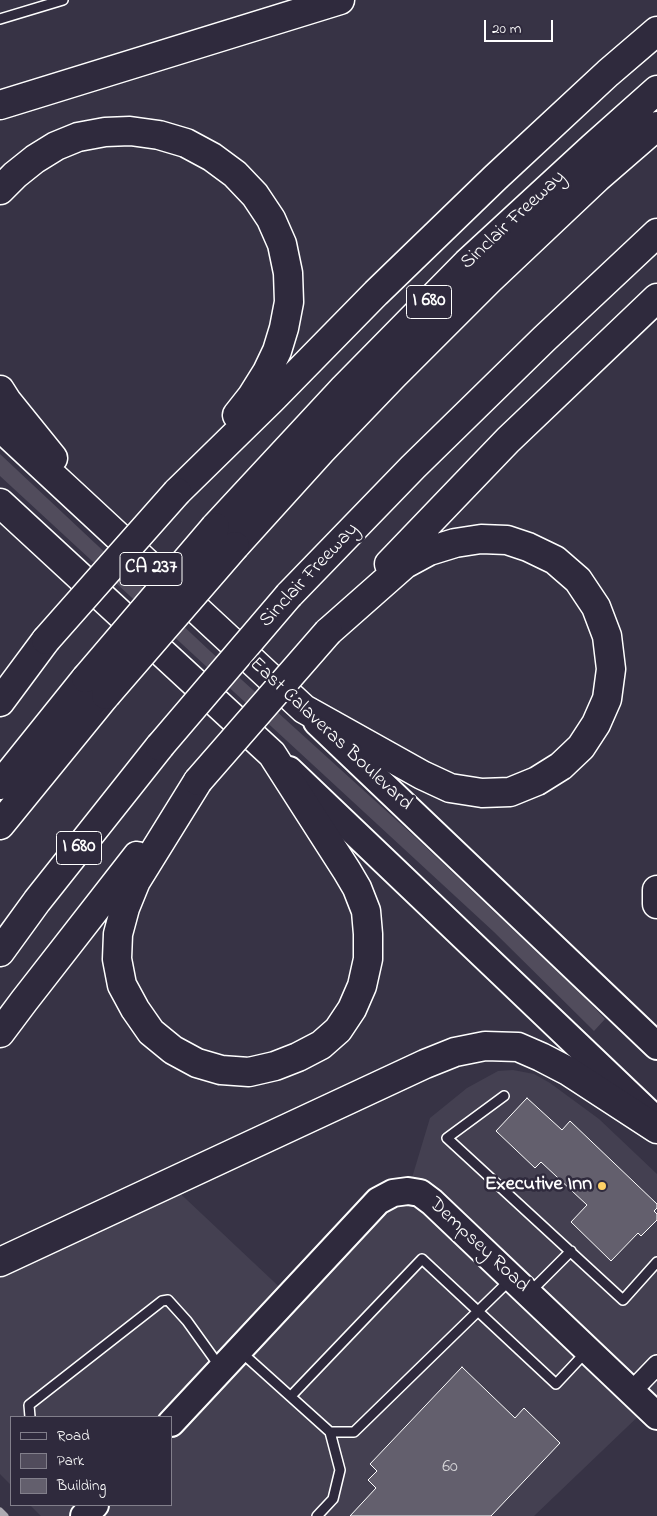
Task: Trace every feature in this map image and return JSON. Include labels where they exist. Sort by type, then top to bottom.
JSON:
[{"type":"highway","points":[[0,105],[340,0]]},
{"type":"highway","points":[[177,492],[482,190],[608,73],[657,31]]},
{"type":"highway","name":"Sinclair Freeway","points":[[0,785],[96,686],[215,527],[344,388],[467,263],[657,90]]},
{"type":"highway","name":"I 680","points":[[0,825],[96,686],[235,546],[321,451],[489,280],[597,178],[657,126]]},
{"type":"highway","points":[[0,190],[34,159],[56,146],[78,137],[104,132],[130,131],[159,135],[186,143],[212,157],[235,174],[255,195],[271,219],[282,244],[288,274],[288,302],[284,328],[277,351],[252,396],[177,492],[46,640],[0,688]]},
{"type":"highway","name":"Sinclair Freeway","points":[[0,952],[37,901],[160,746],[289,595],[454,427],[551,332],[657,233]]},
{"type":"highway","points":[[0,1033],[110,889],[198,781],[328,632],[411,541],[508,440],[657,298]]},
{"type":"highway","points":[[0,390],[117,536]]},
{"type":"highway","name":"East Calaveras Boulevard","points":[[0,427],[304,709]]},
{"type":"highway","name":"CA 237","points":[[0,503],[272,754]]},
{"type":"highway","points":[[0,528],[80,577]]},
{"type":"highway","points":[[304,709],[422,775],[450,788],[482,793],[510,792],[537,782],[561,766],[581,747],[596,724],[607,699],[611,669],[607,636],[596,606],[578,580],[555,560],[528,547],[507,540],[481,539],[455,542],[405,564],[328,632]]},
{"type":"highway","points":[[0,702],[46,640]]},
{"type":"highway","points":[[198,781],[136,881],[125,908],[118,934],[117,959],[122,985],[135,1010],[151,1032],[172,1050],[197,1063],[221,1070],[249,1072],[275,1066],[298,1057],[321,1045],[338,1030],[352,1009],[362,986],[368,959],[366,911],[357,888],[272,754]]},
{"type":"highway","points":[[657,890],[657,904]]},
{"type":"highway","points":[[0,1262],[425,1064],[455,1052],[477,1047],[518,1047],[541,1057],[568,1071],[657,1129]]},
{"type":"main road","name":"East Calaveras Boulevard","points":[[304,709],[657,1046]]},
{"type":"main road","points":[[272,754],[657,1121]]},
{"type":"main road","name":"Dempsey Road","points":[[172,1422],[378,1201],[393,1193],[408,1191],[420,1193],[432,1202],[657,1416]]},
{"type":"main road","points":[[84,1516],[94,1506]]},
{"type":"street","points":[[632,1391],[657,1365]]},
{"type":"lane","points":[[0,19],[63,0]]},
{"type":"lane","points":[[504,1096],[447,1138],[623,1300],[657,1262]]},
{"type":"lane","points":[[330,1432],[354,1432],[479,1311],[571,1251]]},
{"type":"lane","points":[[291,1396],[422,1259],[556,1384],[588,1349]]},
{"type":"lane","points":[[30,1416],[29,1405],[162,1301],[168,1300],[187,1322],[230,1360],[291,1396],[330,1432],[340,1470],[333,1499],[317,1516]]},
{"type":"shaded area","points":[[513,1070],[534,1074],[550,1083],[599,1119],[657,1174],[657,1416],[648,1407],[534,1516],[41,1516],[31,1506],[172,1506],[172,1416],[10,1416],[10,1484],[0,1474],[0,1262],[169,1183],[289,1296],[408,1191],[430,1118],[467,1088],[498,1071]]},
{"type":"green space","points":[[0,454],[210,651],[415,837],[584,997],[605,1019],[594,1031],[494,932],[0,476]]},
{"type":"building","name":"Executive Inn","points":[[527,1098],[562,1130],[570,1121],[657,1204],[657,1208],[654,1211],[657,1214],[657,1220],[641,1236],[638,1233],[611,1261],[571,1222],[587,1205],[541,1162],[535,1168],[496,1131]]},
{"type":"building","points":[[462,1367],[515,1418],[524,1408],[560,1443],[491,1516],[350,1516],[376,1488],[368,1480],[377,1471],[370,1464]]},
{"type":"waterway","points":[[0,1511],[5,1516]]},
{"type":"place","name":"Executive Inn","points":[[602,1186]]}]
